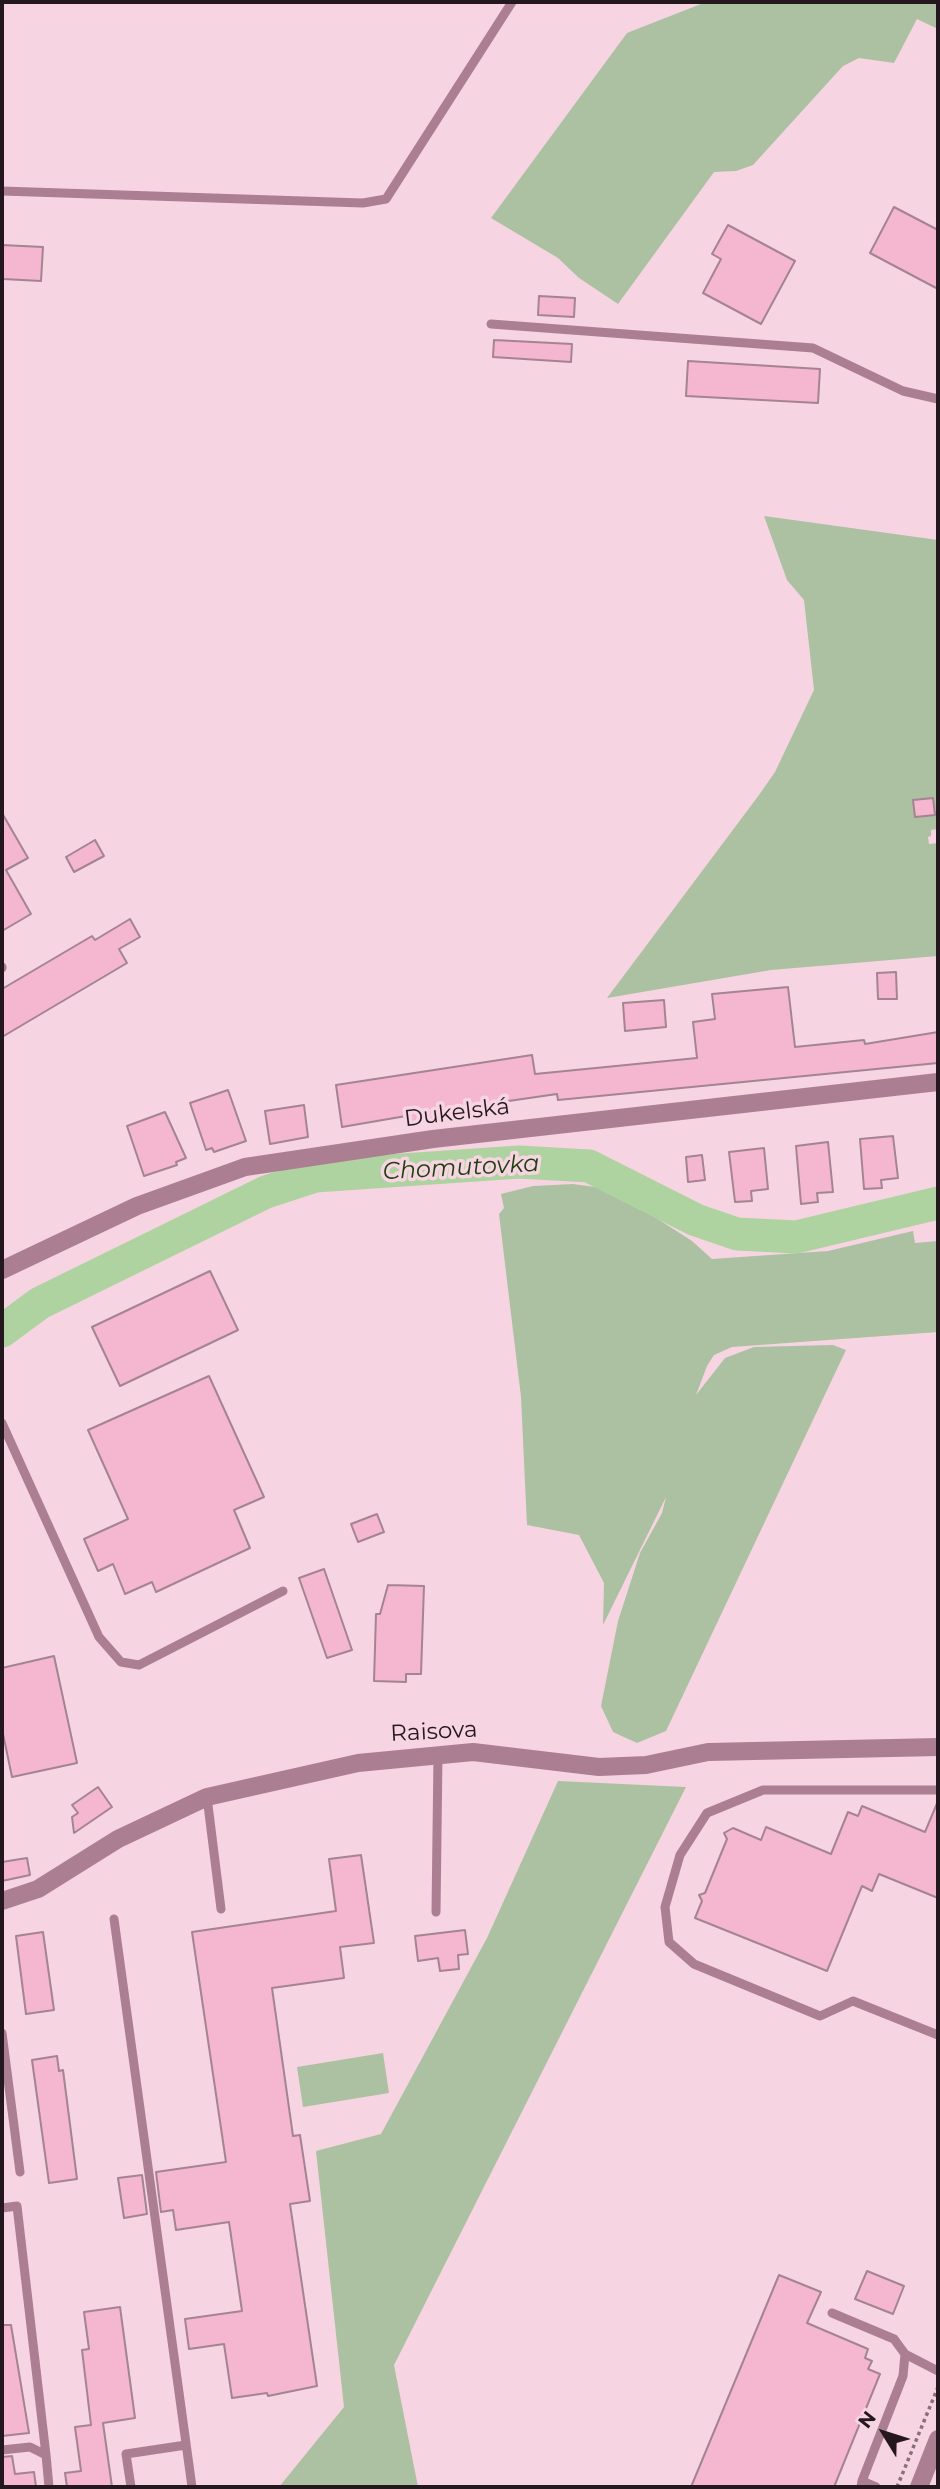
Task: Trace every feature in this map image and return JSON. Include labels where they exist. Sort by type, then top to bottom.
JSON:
[{"type":"street","name":"Dukelská","points":[[2,1270],[137,1206],[245,1167],[433,1139],[938,1082]]},
{"type":"street","name":"Raisova","points":[[2,1901],[38,1889],[118,1839],[207,1797],[358,1763],[438,1753],[473,1752],[599,1767],[646,1765],[708,1752],[938,1747]]},
{"type":"street","points":[[919,2487],[938,2439]]},
{"type":"lane","points":[[2,191],[363,203],[386,199],[512,2]]},
{"type":"lane","points":[[491,324],[814,348],[903,391],[938,399]]},
{"type":"lane","points":[[2,1423],[99,1637],[121,1662],[139,1665],[283,1591]]},
{"type":"lane","points":[[436,1912],[438,1753]]},
{"type":"lane","points":[[938,1790],[764,1790],[707,1813],[680,1855],[665,1907],[669,1942],[694,1964],[820,2016],[853,2001],[938,2035]]},
{"type":"lane","points":[[207,1797],[221,1909]]},
{"type":"lane","points":[[114,1919],[192,2487]]},
{"type":"lane","points":[[2,2033],[20,2172]]},
{"type":"lane","points":[[2,2208],[17,2206],[49,2487]]},
{"type":"lane","points":[[832,2313],[894,2339],[905,2354],[938,2371]]},
{"type":"lane","points":[[876,2487],[862,2484],[903,2376],[905,2354]]},
{"type":"lane","points":[[131,2487],[126,2454],[186,2445]]},
{"type":"lane","points":[[2,2450],[30,2447],[46,2455]]},
{"type":"path","points":[[897,2487],[938,2386]]},
{"type":"green space","points":[[706,2],[938,2],[938,29],[917,19],[894,63],[859,58],[843,66],[753,165],[736,171],[714,172],[618,304],[579,278],[558,258],[491,218],[627,33]]},
{"type":"green space","points":[[764,516],[938,540],[938,829],[931,830],[931,836],[928,837],[929,844],[938,843],[938,956],[771,970],[607,998],[775,772],[814,690],[804,600],[787,580]]},
{"type":"green space","points":[[573,1184],[602,1188],[622,1196],[692,1241],[712,1259],[828,1251],[913,1231],[915,1243],[938,1241],[938,1332],[732,1347],[714,1355],[707,1366],[696,1395],[725,1358],[754,1347],[833,1345],[846,1350],[666,1731],[637,1743],[613,1732],[601,1706],[618,1621],[640,1553],[662,1513],[666,1497],[603,1625],[604,1583],[579,1535],[527,1525],[521,1397],[499,1214],[504,1208],[501,1194],[533,1186]]},
{"type":"green space","points":[[558,1781],[686,1787],[394,2365],[418,2487],[279,2487],[344,2407],[316,2151],[381,2134],[487,1938]]},
{"type":"green space","points":[[383,2053],[389,2093],[303,2107],[297,2067]]},
{"type":"building","points":[[894,207],[938,230],[938,289],[870,253]]},
{"type":"building","points":[[728,225],[795,261],[761,324],[703,293],[721,259],[712,254]]},
{"type":"building","points":[[2,245],[43,247],[41,281],[3,279]]},
{"type":"building","points":[[539,296],[575,298],[574,317],[538,315]]},
{"type":"building","points":[[494,340],[572,344],[571,362],[493,357]]},
{"type":"building","points":[[688,361],[820,369],[818,403],[686,396]]},
{"type":"building","points":[[933,798],[935,815],[915,817],[913,800]]},
{"type":"building","points":[[2,813],[28,858],[6,870],[31,914],[2,931]]},
{"type":"building","points":[[95,840],[104,856],[74,872],[66,857]]},
{"type":"building","points":[[130,919],[140,937],[119,949],[127,963],[2,1037],[2,989],[92,936],[95,940]]},
{"type":"building","points":[[896,972],[897,999],[878,999],[877,973]]},
{"type":"building","points":[[788,987],[795,1047],[864,1040],[865,1044],[938,1032],[938,1063],[558,1100],[557,1094],[474,1106],[474,1112],[407,1122],[406,1116],[342,1127],[336,1085],[532,1055],[535,1074],[697,1058],[693,1022],[715,1019],[712,994]]},
{"type":"building","points":[[664,1000],[666,1027],[625,1031],[623,1003]]},
{"type":"building","points":[[228,1090],[246,1141],[214,1152],[212,1148],[206,1150],[190,1103]]},
{"type":"building","points":[[304,1105],[308,1137],[270,1144],[265,1111]]},
{"type":"building","points":[[165,1112],[186,1158],[176,1162],[177,1165],[144,1176],[127,1126]]},
{"type":"building","points":[[893,1136],[898,1178],[881,1180],[882,1188],[864,1189],[860,1139]]},
{"type":"building","points":[[828,1142],[833,1192],[817,1193],[818,1202],[801,1204],[796,1146]]},
{"type":"building","points":[[764,1148],[768,1189],[751,1191],[752,1201],[735,1202],[729,1152]]},
{"type":"building","points":[[702,1155],[705,1180],[688,1182],[686,1157]]},
{"type":"building","points":[[210,1271],[238,1330],[120,1386],[92,1327]]},
{"type":"building","points":[[209,1376],[264,1497],[234,1510],[250,1548],[156,1592],[152,1582],[125,1594],[113,1564],[98,1571],[84,1539],[128,1519],[88,1430]]},
{"type":"building","points":[[377,1514],[384,1532],[358,1542],[351,1524]]},
{"type":"building","points":[[324,1569],[352,1650],[327,1658],[299,1578]]},
{"type":"building","points":[[388,1585],[424,1586],[421,1674],[406,1674],[406,1682],[374,1681],[376,1614],[380,1614]]},
{"type":"building","points":[[54,1656],[77,1763],[12,1777],[2,1729],[2,1668]]},
{"type":"building","points":[[98,1787],[112,1807],[74,1833],[72,1817],[78,1813],[72,1805]]},
{"type":"building","points":[[938,1801],[938,1898],[879,1874],[872,1891],[862,1886],[827,1971],[695,1918],[702,1901],[699,1895],[705,1893],[727,1839],[724,1833],[733,1828],[761,1840],[766,1827],[831,1854],[848,1812],[858,1816],[862,1806],[925,1832]]},
{"type":"building","points":[[361,1855],[374,1943],[340,1947],[344,1978],[272,1988],[293,2136],[300,2135],[310,2201],[290,2204],[317,2386],[268,2396],[267,2393],[232,2398],[224,2344],[189,2349],[185,2319],[242,2311],[229,2222],[176,2230],[173,2210],[161,2212],[156,2172],[226,2162],[192,1932],[336,1911],[329,1859]]},
{"type":"building","points":[[27,1858],[30,1875],[2,1881],[2,1862]]},
{"type":"building","points":[[465,1930],[468,1954],[458,1955],[459,1969],[440,1971],[438,1958],[418,1961],[415,1936]]},
{"type":"building","points":[[43,1932],[54,2010],[26,2014],[16,1936]]},
{"type":"building","points":[[57,2056],[59,2071],[63,2070],[77,2179],[49,2183],[32,2060]]},
{"type":"building","points":[[142,2175],[147,2214],[124,2218],[118,2178]]},
{"type":"building","points":[[867,2271],[904,2286],[893,2314],[855,2299]]},
{"type":"building","points":[[779,2275],[821,2292],[807,2323],[868,2349],[865,2358],[872,2361],[868,2369],[880,2374],[834,2487],[691,2487]]},
{"type":"building","points":[[120,2307],[135,2418],[103,2423],[112,2487],[67,2487],[65,2473],[81,2471],[75,2427],[91,2425],[82,2350],[89,2349],[84,2312]]},
{"type":"building","points":[[2,2325],[11,2325],[29,2433],[2,2436]]},
{"type":"building","points":[[12,2456],[15,2474],[34,2472],[36,2487],[2,2487],[2,2457]]},
{"type":"waterway","name":"Chomutovka","points":[[2,1331],[40,1303],[266,1192],[315,1176],[519,1162],[589,1166],[696,1220],[737,1234],[796,1237],[938,1203]]}]
